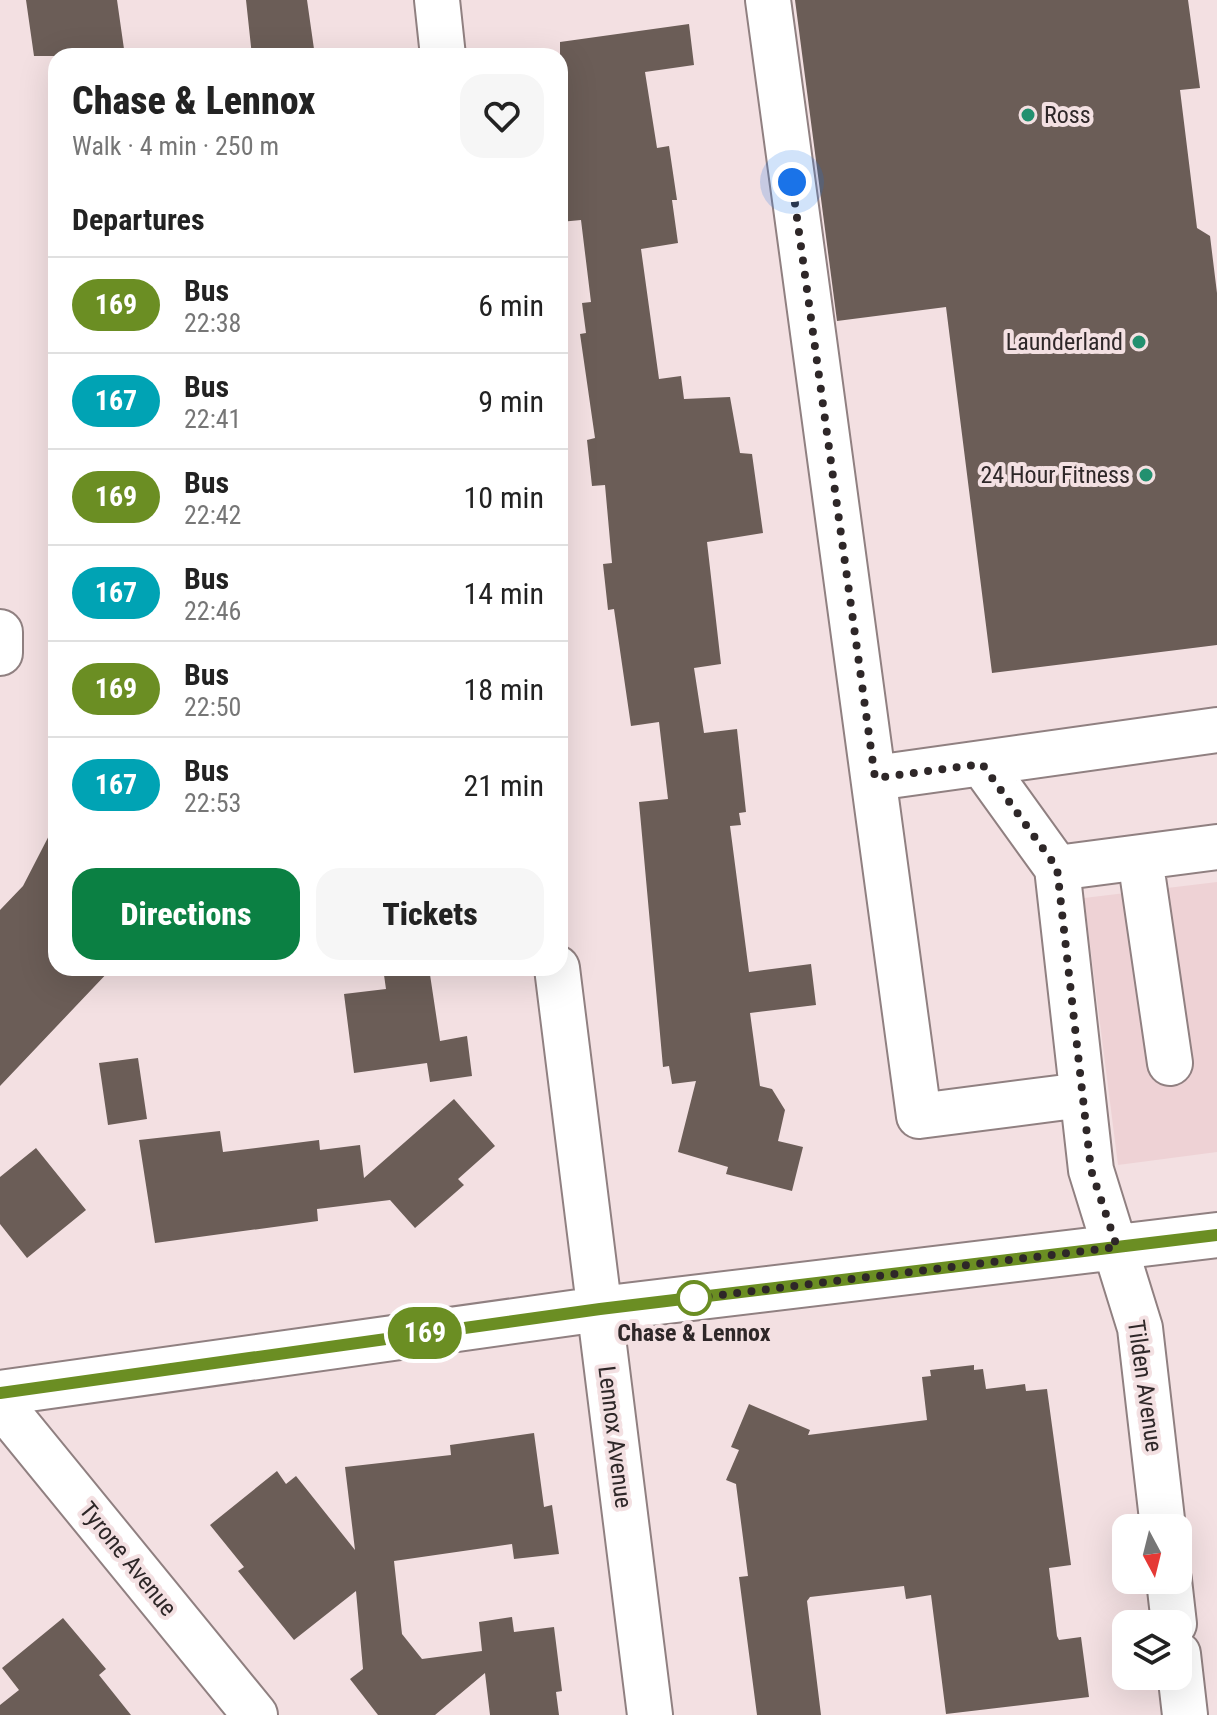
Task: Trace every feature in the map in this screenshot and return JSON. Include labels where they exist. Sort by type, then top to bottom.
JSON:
[{"type":"street","points":[[437,0],[442,48]]},
{"type":"street","points":[[768,0],[919,1116],[1082,1095]]},
{"type":"street","points":[[0,632],[0,653]]},
{"type":"street","points":[[875,778],[1217,730]]},
{"type":"street","points":[[982,764],[1057,868],[1217,847]]},
{"type":"street","points":[[1140,858],[1170,1063]]},
{"type":"street","name":"Tilden Avenue","points":[[1057,868],[1091,1170],[1140,1328],[1161,1514]]},
{"type":"street","name":"Lennox Avenue","points":[[558,976],[650,1715]]},
{"type":"street","points":[[0,1393],[600,1309],[1217,1235]]},
{"type":"street","name":"Tyrone Avenue","points":[[0,1403],[255,1715]]},
{"type":"street","points":[[1182,1690],[1185,1715]]},
{"type":"shaded area","points":[[1217,882],[1217,1152],[1118,1165],[1084,898]]},
{"type":"building","points":[[26,0],[117,0],[124,48],[48,48],[48,56],[34,56]]},
{"type":"building","points":[[246,0],[307,0],[314,48],[251,48]]},
{"type":"building","points":[[795,0],[1188,0],[1200,88],[1180,90],[1197,228],[1210,236],[1217,293],[1217,645],[992,673],[946,307],[837,321]]},
{"type":"building","points":[[689,24],[694,65],[645,72],[657,148],[669,146],[677,200],[672,200],[678,243],[641,249],[659,379],[681,376],[684,399],[730,397],[740,453],[752,454],[763,533],[707,542],[721,664],[694,668],[704,733],[737,729],[746,812],[739,813],[741,825],[730,826],[749,972],[811,964],[816,1005],[750,1013],[760,1086],[772,1089],[785,1110],[778,1141],[803,1147],[792,1191],[726,1174],[728,1167],[678,1152],[696,1081],[672,1084],[669,1066],[663,1067],[639,802],[668,799],[659,722],[631,726],[614,609],[608,610],[603,564],[612,563],[605,485],[592,486],[587,440],[595,438],[580,334],[586,333],[582,303],[591,302],[581,220],[568,221],[568,48],[560,48],[560,42]]},
{"type":"building","points":[[48,838],[48,976],[104,976],[0,1086],[0,910],[23,886]]},
{"type":"building","points":[[384,976],[430,976],[440,1041],[467,1036],[472,1076],[430,1082],[427,1063],[354,1073],[344,994],[386,989]]},
{"type":"building","points":[[138,1058],[147,1119],[108,1125],[99,1063]]},
{"type":"building","points":[[454,1099],[495,1146],[458,1179],[464,1185],[415,1228],[390,1200],[317,1209],[318,1221],[155,1243],[139,1140],[220,1131],[223,1152],[319,1140],[320,1150],[360,1145],[364,1178]]},
{"type":"building","points":[[36,1148],[86,1210],[27,1258],[0,1224],[0,1177]]},
{"type":"building","points":[[974,1365],[974,1370],[983,1369],[986,1389],[1025,1384],[1026,1391],[1047,1389],[1071,1565],[1049,1568],[1057,1636],[1059,1640],[1081,1637],[1089,1697],[946,1714],[931,1595],[906,1599],[904,1586],[810,1597],[807,1601],[821,1715],[757,1715],[739,1577],[748,1576],[736,1484],[726,1480],[739,1450],[731,1447],[749,1404],[810,1430],[808,1435],[927,1420],[922,1377],[931,1376],[930,1370]]},
{"type":"building","points":[[534,1433],[544,1507],[552,1505],[559,1554],[514,1559],[512,1544],[394,1561],[402,1634],[422,1659],[482,1651],[479,1622],[512,1617],[514,1632],[554,1627],[562,1691],[556,1692],[559,1715],[490,1715],[485,1673],[435,1715],[378,1715],[350,1679],[363,1669],[356,1591],[294,1640],[238,1571],[244,1567],[210,1525],[277,1471],[286,1484],[296,1476],[355,1550],[345,1467],[451,1455],[450,1445]]},
{"type":"building","points":[[63,1618],[106,1669],[99,1675],[131,1715],[0,1715],[0,1705],[19,1690],[2,1668]]},
{"type":"bus line","name":"169","points":[[0,1393],[600,1309],[1217,1235]]},
{"type":"place","name":"Ross","points":[[1028,115]]},
{"type":"place","name":"Launderland","points":[[1139,342]]},
{"type":"place","name":"24 Hour Fitness","points":[[1146,475]]},
{"type":"place","name":"Chase & Lennox","points":[[694,1298]]},
{"type":"route","points":[[694,1298],[687,1299],[1117,1247],[1091,1170],[1057,868],[982,764],[875,778],[792,182]]}]
